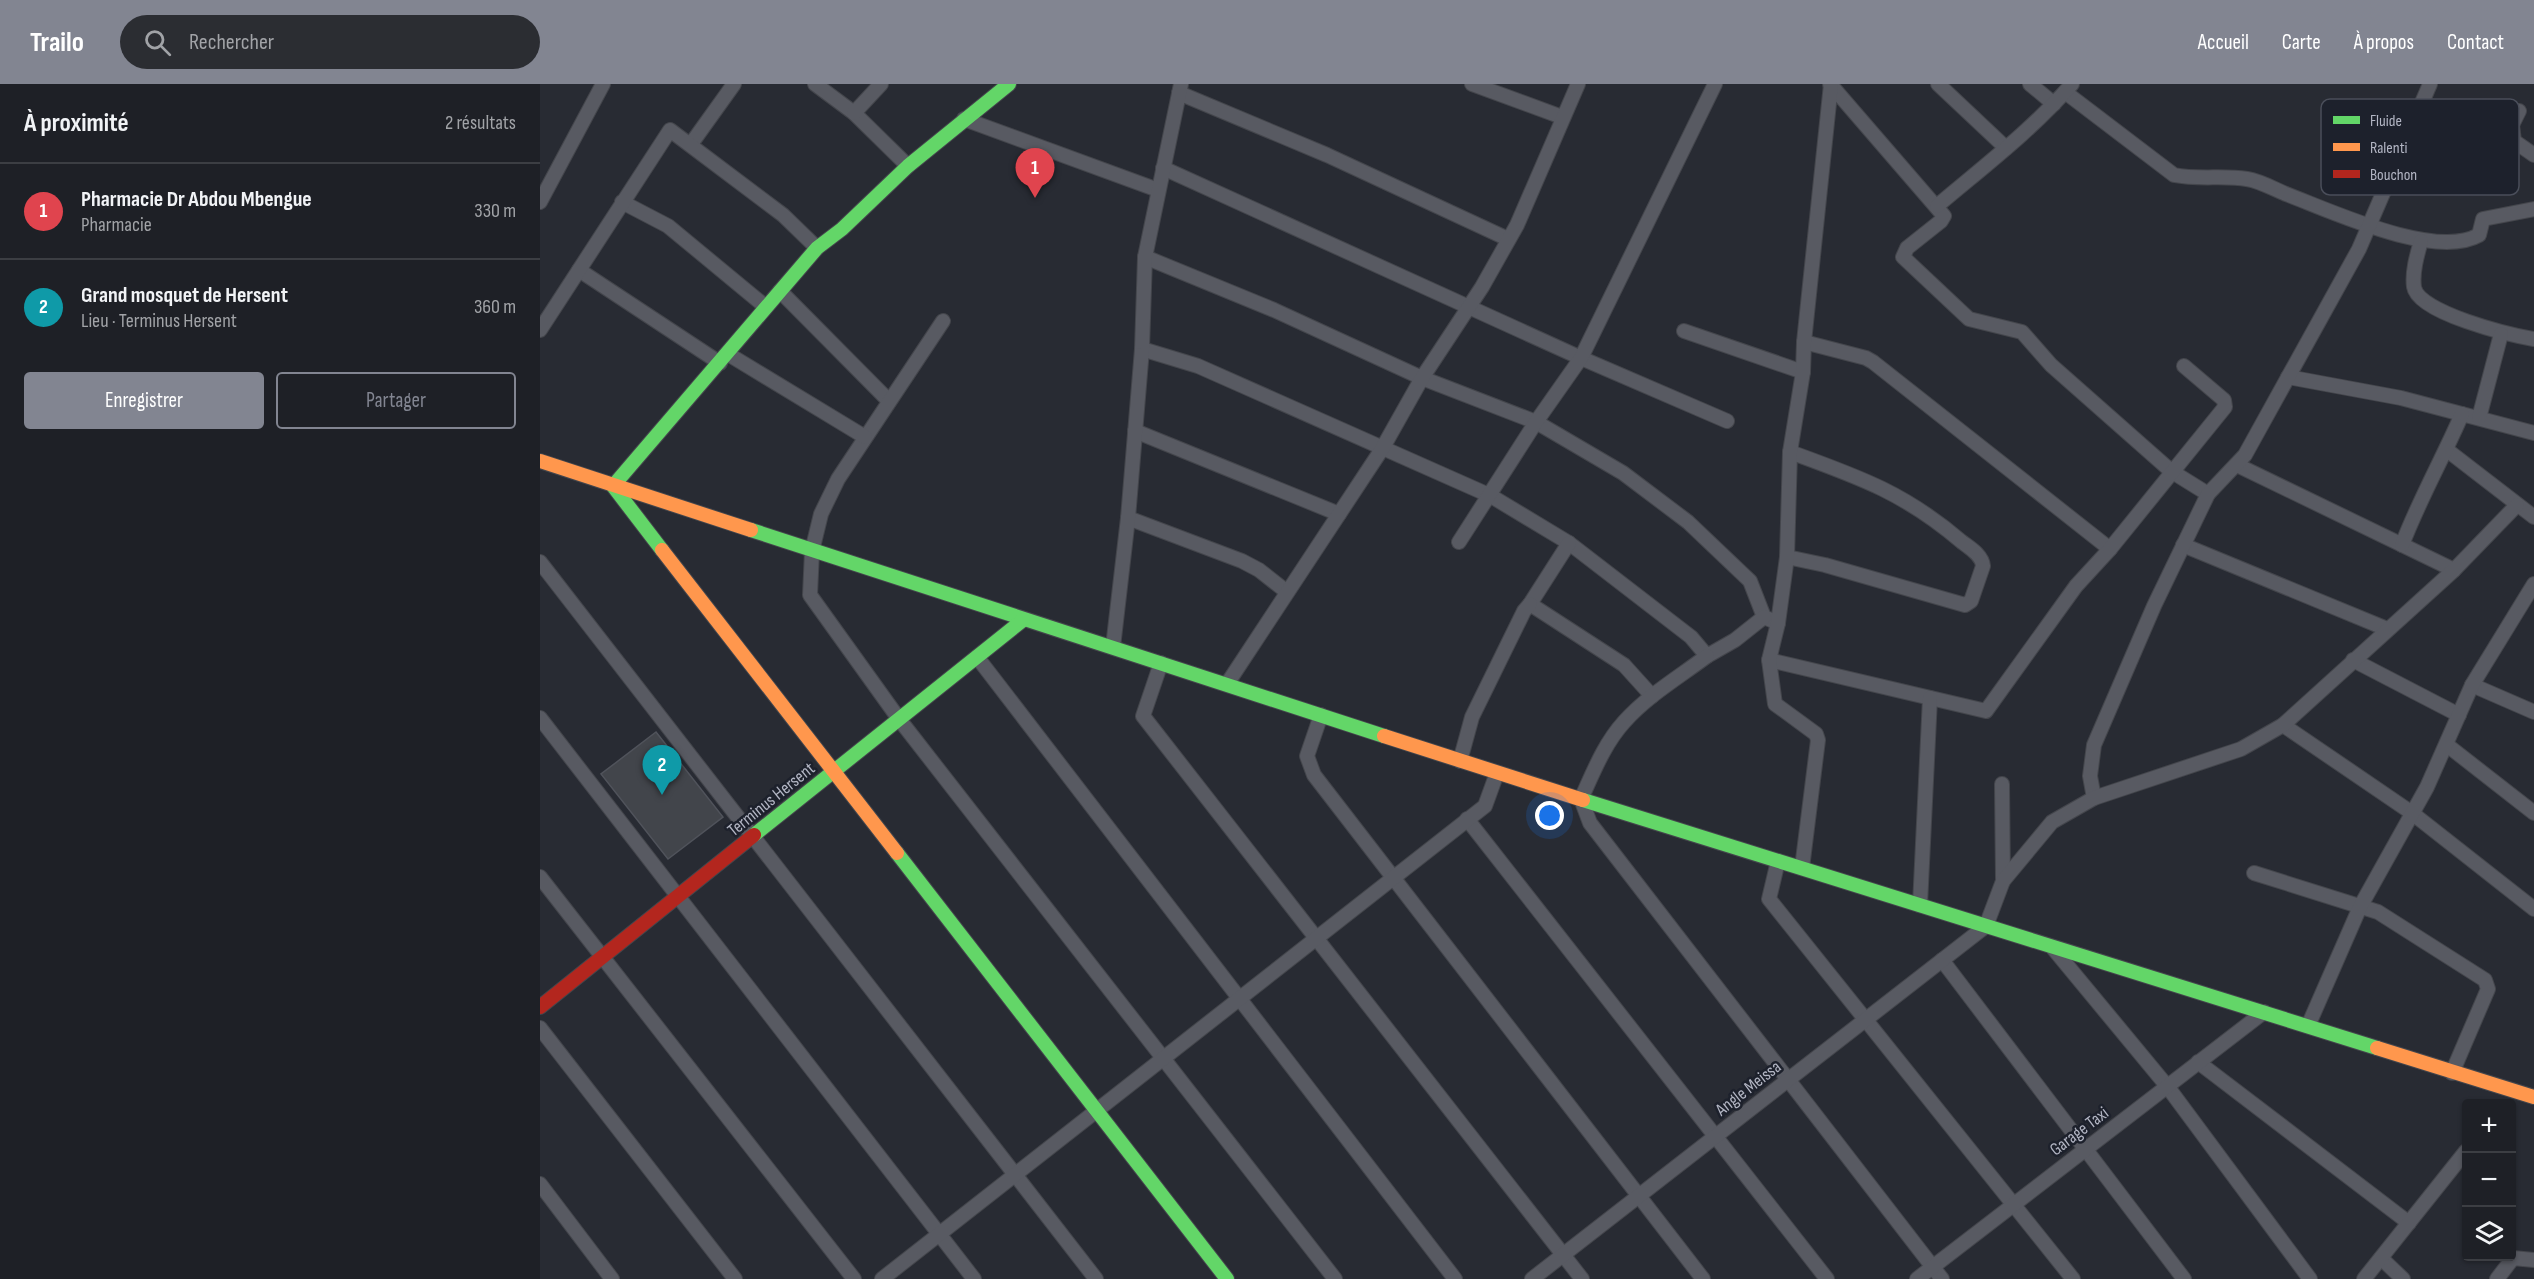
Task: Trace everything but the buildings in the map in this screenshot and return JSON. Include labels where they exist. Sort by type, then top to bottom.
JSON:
[{"type":"street","points":[[540,202],[603,84]]},
{"type":"street","points":[[814,84],[854,113],[908,166]]},
{"type":"street","points":[[854,113],[881,84]]},
{"type":"street","points":[[613,486],[818,248],[842,229],[908,166],[1009,84]]},
{"type":"street","points":[[1472,84],[1562,117]]},
{"type":"street","points":[[1227,684],[1382,449],[1422,378],[1470,308],[1517,225],[1578,84]]},
{"type":"street","points":[[1459,542],[1536,422],[1581,358],[1715,84]]},
{"type":"street","points":[[1831,84],[1944,216],[1941,221],[1907,248],[1903,257],[1969,319],[2022,332],[2051,364],[2172,471],[2208,494]]},
{"type":"street","points":[[1802,868],[1818,740],[1816,734],[1775,704],[1769,660],[1778,623],[1787,557],[1790,452],[1803,372],[1804,342],[1831,84]]},
{"type":"street","points":[[1938,84],[2006,148]]},
{"type":"street","points":[[2030,84],[2054,104]]},
{"type":"street","points":[[2424,99],[2430,84]]},
{"type":"street","points":[[691,144],[726,86]]},
{"type":"street","points":[[1113,647],[1128,518],[1142,349],[1145,257],[1180,88],[1508,239]]},
{"type":"street","points":[[1936,206],[2006,148],[2068,88],[2174,175],[2192,179],[2249,179],[2369,226],[2421,241],[2468,242],[2479,236],[2483,219],[2534,209]]},
{"type":"street","points":[[964,119],[1158,190]]},
{"type":"street","points":[[540,330],[670,130],[783,215],[818,248]]},
{"type":"street","points":[[2519,144],[2534,155]]},
{"type":"street","points":[[1163,168],[1581,358],[1727,421]]},
{"type":"street","points":[[540,169],[552,177]]},
{"type":"street","points":[[2094,798],[2090,776],[2094,745],[2183,544],[2208,494],[2237,465],[2288,377],[2369,226],[2382,195]]},
{"type":"street","points":[[622,202],[668,226],[766,307]]},
{"type":"street","points":[[2421,241],[2414,288],[2421,300],[2481,328],[2501,334],[2534,339]]},
{"type":"street","points":[[1145,257],[1274,310],[1422,378],[1536,422],[1623,473],[1688,522],[1750,581],[1764,617],[1778,623]]},
{"type":"street","points":[[579,270],[724,358],[865,437]]},
{"type":"street","points":[[780,291],[889,401]]},
{"type":"street","points":[[943,321],[838,479],[821,514],[812,551],[810,595],[899,720],[1335,1279]]},
{"type":"street","points":[[1684,331],[1803,372]]},
{"type":"street","points":[[2479,418],[2501,334]]},
{"type":"street","points":[[1804,342],[1874,362],[2110,549]]},
{"type":"street","points":[[1142,349],[1198,366],[1382,449],[1491,495],[1569,543],[1691,637],[1707,656]]},
{"type":"street","points":[[1769,660],[1986,711],[2076,586],[2110,549],[2225,407],[2224,400],[2184,366]]},
{"type":"street","points":[[2288,377],[2401,398],[2534,433]]},
{"type":"street","points":[[2402,545],[2422,497],[2447,450],[2462,414]]},
{"type":"street","points":[[1135,431],[1339,514]]},
{"type":"street","points":[[2447,450],[2534,517]]},
{"type":"street","points":[[1787,557],[1825,565],[1965,606],[1971,601],[1983,566],[1978,555],[1940,523],[1896,494],[1870,481],[1790,452]]},
{"type":"street","points":[[540,461],[1497,773],[2264,1012],[2452,1073],[2533,1096]]},
{"type":"street","points":[[2237,465],[2454,570]]},
{"type":"street","points":[[613,486],[1227,1279]]},
{"type":"street","points":[[1986,926],[2003,881],[2052,822],[2094,798],[2241,749],[2283,725],[2454,570],[2517,505]]},
{"type":"street","points":[[1128,518],[1242,561],[1259,570],[1287,592]]},
{"type":"street","points":[[1460,761],[1472,717],[1524,610],[1569,543]]},
{"type":"street","points":[[2183,544],[2387,629]]},
{"type":"street","points":[[540,562],[1096,1279]]},
{"type":"street","points":[[2308,1026],[2360,907],[2447,745],[2472,685],[2534,584]]},
{"type":"street","points":[[1530,604],[1624,665],[1652,696]]},
{"type":"street","points":[[1764,617],[1735,640],[1707,656],[1652,696],[1623,723],[1608,744],[1581,799],[1590,823],[1942,1279]]},
{"type":"street","name":"Terminus Hersent","points":[[540,1007],[1023,620]]},
{"type":"street","points":[[977,657],[1455,1279]]},
{"type":"street","points":[[2353,660],[2459,715]]},
{"type":"street","points":[[1161,663],[1143,716],[1582,1279]]},
{"type":"street","points":[[2472,685],[2534,712]]},
{"type":"street","points":[[1920,905],[1930,698]]},
{"type":"street","points":[[1321,715],[1307,756],[1314,775],[1395,876],[1638,1197],[1703,1279]]},
{"type":"street","points":[[540,718],[974,1279]]},
{"type":"street","points":[[2283,725],[2412,813],[2534,909]]},
{"type":"street","points":[[2447,745],[2534,813]]},
{"type":"street","points":[[882,1279],[1485,806],[1497,773]]},
{"type":"street","points":[[2002,784],[2003,881]]},
{"type":"street","points":[[1467,819],[1827,1279]]},
{"type":"street","points":[[1778,861],[1769,899],[2073,1279]]},
{"type":"street","points":[[2254,873],[2360,907],[2392,920],[2485,980],[2488,989],[2452,1073]]},
{"type":"street","points":[[540,877],[854,1279]]},
{"type":"street","name":"Angle Meissa","points":[[1533,1279],[1986,926]]},
{"type":"street","points":[[2051,946],[2167,1086],[2310,1279]]},
{"type":"street","points":[[1942,960],[2184,1279]]},
{"type":"street","name":"Garage Taxi","points":[[1917,1279],[2264,1012]]},
{"type":"street","points":[[540,1028],[735,1279]]},
{"type":"street","points":[[2198,1062],[2409,1223]]},
{"type":"street","points":[[2509,1099],[2515,1092]]},
{"type":"street","points":[[2364,1279],[2464,1153]]},
{"type":"street","points":[[540,1184],[612,1279]]},
{"type":"street","points":[[2381,1258],[2403,1279]]},
{"type":"street","points":[[2497,1279],[2513,1258],[2534,1260]]},
{"type":"traffic: fast","points":[[662,550],[613,486],[817,248],[842,229],[908,166],[1009,84]]},
{"type":"traffic: fast","points":[[751,530],[1384,736]]},
{"type":"traffic: fast","points":[[754,835],[1023,620]]},
{"type":"traffic: fast","points":[[1583,800],[2377,1048]]},
{"type":"traffic: fast","points":[[897,853],[1227,1279]]},
{"type":"traffic: slow","points":[[540,461],[751,530]]},
{"type":"traffic: slow","points":[[662,550],[897,853]]},
{"type":"traffic: slow","points":[[1384,736],[1583,800]]},
{"type":"traffic: slow","points":[[2377,1048],[2534,1097]]},
{"type":"traffic: jam","points":[[540,1007],[754,835]]},
{"type":"place","name":"Pharmacie Dr Abdou Mbengue","points":[[1035,198]]},
{"type":"place","name":"Grand mosquet de Hersent","points":[[662,795]]}]
